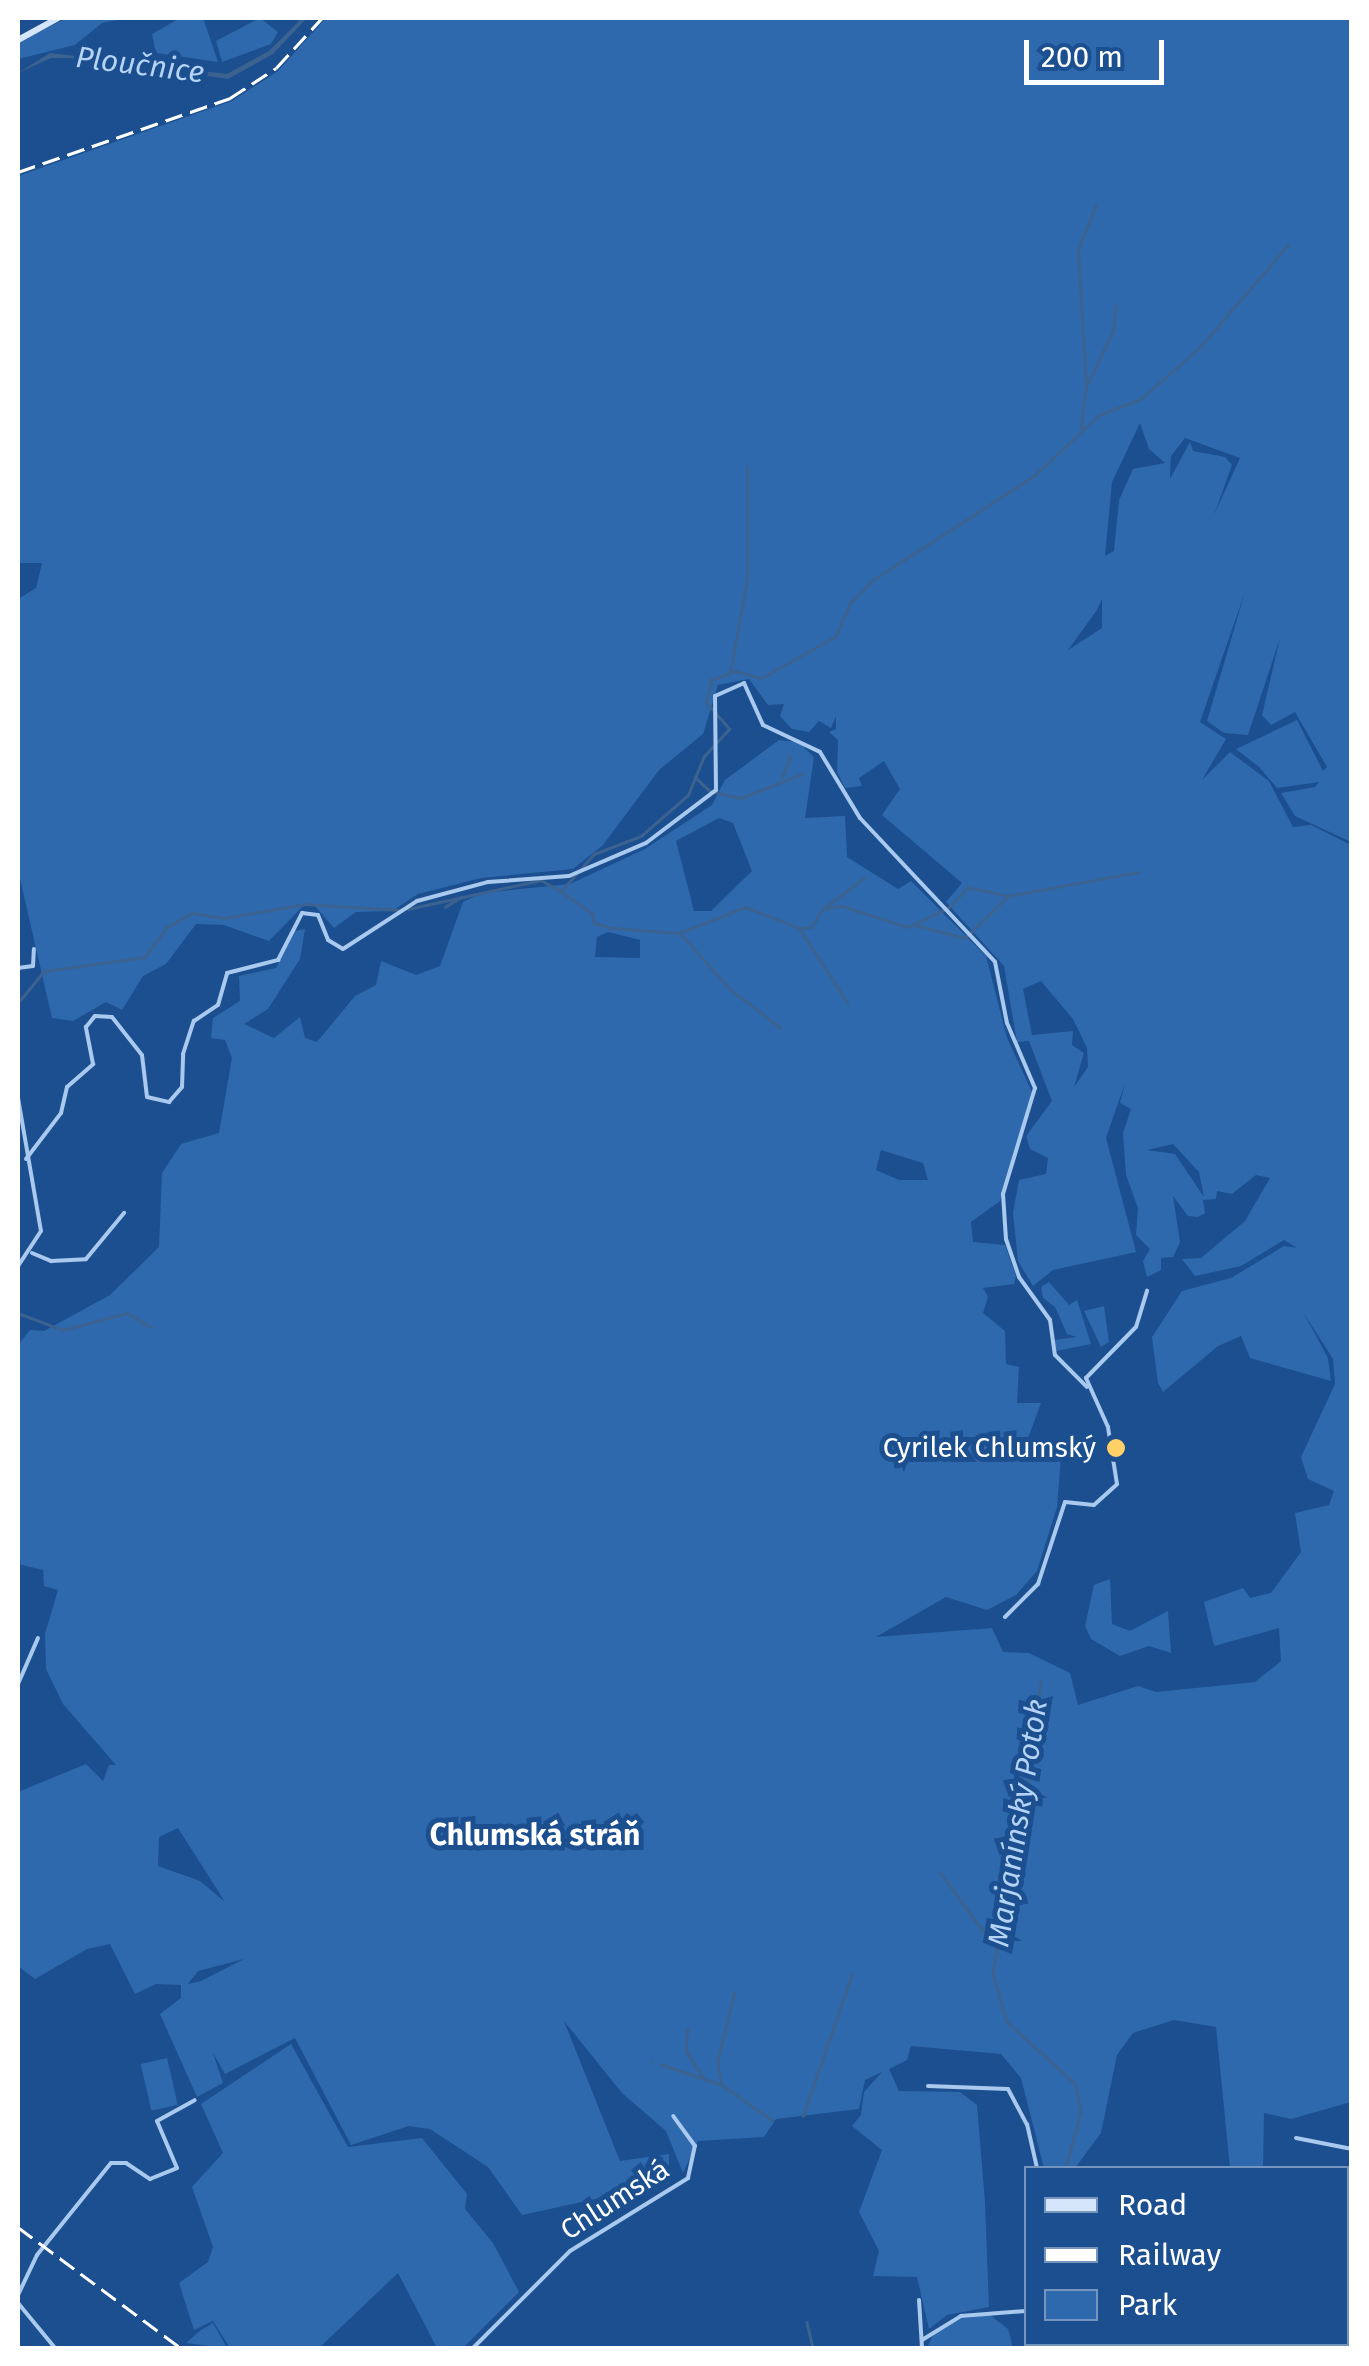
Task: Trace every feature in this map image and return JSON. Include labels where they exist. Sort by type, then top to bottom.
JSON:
[{"type":"main road","points":[[18,40],[58,18]]},
{"type":"street","points":[[26,1160],[61,1113],[67,1087],[93,1064],[86,1027],[94,1016],[112,1017],[142,1055],[148,1098],[169,1102],[182,1087],[183,1054],[194,1021],[218,1005],[227,973],[278,960],[302,913],[318,915],[328,940],[343,949],[417,901],[488,882],[569,876],[646,842],[716,790],[713,705],[720,690],[738,682],[748,686],[764,725],[820,752],[860,818],[996,962],[1008,1023],[1035,1088],[1003,1194],[1006,1240],[1019,1277],[1050,1320],[1055,1354],[1077,1382],[1087,1387]]},
{"type":"street","points":[[18,968],[33,966],[34,949]]},
{"type":"street","points":[[18,1098],[26,1160],[41,1223],[32,1253],[18,1266]]},
{"type":"street","points":[[32,1253],[51,1260],[86,1259],[124,1213]]},
{"type":"street","points":[[1077,1382],[1086,1378],[1136,1327],[1147,1291]]},
{"type":"street","points":[[1005,1617],[1038,1584],[1065,1502],[1094,1505],[1117,1484],[1108,1427],[1086,1378]]},
{"type":"street","points":[[18,1684],[38,1638]]},
{"type":"street","points":[[928,2086],[1008,2089],[1027,2124],[1037,2166]]},
{"type":"street","points":[[18,2295],[38,2255],[112,2163],[126,2163],[150,2179],[177,2168],[157,2121],[195,2100]]},
{"type":"street","name":"Chlumská","points":[[473,2348],[570,2250],[665,2198],[688,2178],[695,2146],[673,2116]]},
{"type":"street","points":[[1296,2138],[1352,2149]]},
{"type":"street","points":[[919,2300],[922,2348]]},
{"type":"street","points":[[18,2304],[55,2348]]},
{"type":"street","points":[[922,2340],[961,2316],[1024,2311]]},
{"type":"green space","points":[[67,18],[127,18],[102,23],[75,45],[18,59],[18,42]]},
{"type":"green space","points":[[180,18],[203,18],[218,62],[156,53],[152,34]]},
{"type":"green space","points":[[260,18],[278,32],[271,44],[222,62],[216,41]]},
{"type":"green space","points":[[326,18],[1351,18],[1351,842],[1295,816],[1281,793],[1315,787],[1319,782],[1277,788],[1236,749],[1297,720],[1323,771],[1327,767],[1295,712],[1271,725],[1262,715],[1280,638],[1248,735],[1224,733],[1207,721],[1245,592],[1200,722],[1226,739],[1202,780],[1230,752],[1269,781],[1293,827],[1311,825],[1351,845],[1351,2102],[1291,2119],[1264,2113],[1263,2166],[1230,2166],[1216,2027],[1174,2020],[1133,2033],[1117,2055],[1101,2133],[1076,2166],[1043,2166],[1021,2078],[1001,2054],[911,2046],[907,2060],[889,2069],[899,2091],[960,2092],[977,2105],[985,2202],[989,2307],[947,2315],[929,2329],[917,2277],[873,2276],[879,2251],[859,2212],[882,2150],[852,2126],[861,2115],[864,2092],[882,2072],[865,2080],[859,2109],[776,2119],[764,2137],[698,2141],[683,2173],[666,2131],[622,2093],[564,2021],[620,2161],[669,2154],[669,2183],[522,2215],[488,2167],[430,2129],[409,2126],[351,2145],[295,2038],[225,2074],[213,2053],[223,2083],[197,2097],[160,2014],[181,1998],[181,1985],[156,1984],[135,1994],[110,1944],[87,1949],[35,1979],[18,1966],[18,1792],[86,1764],[103,1781],[109,1765],[116,1765],[63,1704],[46,1669],[45,1634],[58,1590],[44,1586],[43,1570],[18,1564],[18,1345],[30,1330],[44,1331],[110,1295],[159,1247],[162,1173],[181,1144],[219,1133],[232,1058],[225,1040],[211,1038],[213,1018],[240,1001],[239,976],[276,968],[295,931],[305,929],[300,959],[268,1009],[244,1024],[274,1038],[300,1017],[305,1038],[317,1042],[355,996],[376,985],[381,961],[416,975],[440,966],[463,902],[482,893],[570,884],[645,849],[712,805],[725,780],[779,740],[798,742],[814,757],[805,818],[845,816],[847,857],[898,889],[911,881],[986,956],[1007,1038],[1033,1094],[1000,1201],[971,1222],[973,1242],[1005,1245],[1016,1276],[1014,1284],[983,1288],[988,1297],[983,1313],[1005,1331],[1006,1364],[1019,1367],[1017,1403],[1041,1403],[1027,1441],[1061,1457],[1057,1507],[1037,1571],[1016,1595],[987,1610],[946,1597],[876,1637],[992,1628],[1003,1652],[1029,1653],[1070,1673],[1078,1705],[1138,1686],[1156,1692],[1255,1682],[1281,1661],[1279,1628],[1214,1646],[1204,1602],[1243,1588],[1250,1598],[1271,1593],[1301,1552],[1295,1513],[1329,1505],[1334,1491],[1308,1479],[1301,1457],[1335,1384],[1333,1359],[1303,1312],[1328,1358],[1331,1381],[1250,1358],[1241,1336],[1218,1346],[1163,1392],[1158,1383],[1152,1337],[1182,1291],[1231,1278],[1284,1246],[1297,1248],[1284,1240],[1241,1266],[1195,1276],[1182,1259],[1201,1258],[1245,1221],[1270,1178],[1256,1175],[1232,1194],[1217,1191],[1216,1199],[1203,1200],[1205,1213],[1198,1217],[1188,1216],[1173,1196],[1180,1242],[1173,1257],[1161,1258],[1161,1270],[1147,1277],[1143,1261],[1150,1249],[1136,1235],[1138,1208],[1126,1175],[1123,1133],[1131,1109],[1120,1103],[1125,1083],[1106,1138],[1136,1252],[1053,1270],[1033,1286],[1018,1261],[1013,1213],[1019,1180],[1046,1174],[1048,1158],[1030,1149],[1026,1136],[1052,1101],[1029,1041],[1017,1042],[1004,966],[946,902],[962,883],[882,815],[900,789],[884,761],[859,778],[862,786],[845,788],[837,772],[838,740],[829,732],[836,729],[836,716],[831,728],[819,721],[809,732],[792,729],[780,716],[784,704],[768,705],[749,679],[718,685],[703,734],[659,770],[603,845],[573,869],[481,878],[418,894],[392,911],[356,912],[334,928],[314,905],[305,904],[269,941],[224,925],[196,924],[166,964],[143,976],[122,1010],[106,1002],[73,1021],[52,1018],[18,870],[18,599],[36,588],[42,563],[18,563],[18,176],[232,101],[278,71]],"holes":[[[1140,423],[1149,449],[1165,463],[1133,469],[1119,500],[1114,551],[1105,556],[1112,482]],[[1185,438],[1240,458],[1214,515],[1232,465],[1225,457],[1193,451],[1190,442],[1170,479],[1171,456]],[[1102,599],[1102,628],[1068,650]],[[719,818],[733,823],[752,871],[711,911],[694,911],[676,841]],[[608,932],[640,940],[640,958],[595,957],[597,937]],[[1041,981],[1073,1019],[1087,1048],[1088,1067],[1074,1087],[1084,1053],[1072,1045],[1073,1031],[1032,1035],[1023,989]],[[1173,1144],[1199,1172],[1204,1197],[1175,1154],[1147,1150]],[[881,1150],[923,1163],[928,1180],[899,1180],[876,1170]],[[178,1828],[225,1902],[200,1881],[158,1866],[159,1837]],[[244,1959],[201,1981],[188,1984],[198,1971]]]},
{"type":"green space","points":[[1049,1282],[1069,1305],[1077,1300],[1091,1344],[1056,1351],[1054,1340],[1077,1337],[1067,1334],[1055,1307],[1043,1298],[1041,1287]]},
{"type":"green space","points":[[1104,1306],[1109,1342],[1101,1347],[1084,1311]]},
{"type":"green space","points":[[1110,1579],[1112,1624],[1130,1631],[1168,1611],[1171,1653],[1149,1646],[1120,1656],[1091,1639],[1085,1626],[1094,1585]]},
{"type":"green space","points":[[291,2044],[348,2147],[422,2138],[467,2194],[465,2209],[493,2243],[519,2292],[463,2348],[437,2348],[398,2273],[319,2348],[230,2348],[213,2321],[194,2330],[179,2283],[208,2262],[213,2247],[192,2187],[223,2153],[201,2104]]},
{"type":"green space","points":[[167,2058],[178,2105],[151,2111],[141,2064]]},
{"type":"green space","points":[[1349,2175],[1352,2177],[1349,2275]]},
{"type":"green space","points":[[990,2315],[1008,2329],[1013,2348],[927,2348],[933,2335],[958,2319]]},
{"type":"green space","points":[[213,2323],[227,2348],[186,2343],[201,2330]]},
{"type":"water","name":"Ploučnice","points":[[302,18],[307,18],[273,54],[228,79],[91,58],[51,58],[18,73],[50,53],[227,74],[269,51]]},
{"type":"waterway","points":[[1081,428],[1086,386],[1078,250],[1096,205]]},
{"type":"waterway","points":[[408,909],[541,880],[561,891],[594,854],[641,836],[688,795],[704,756],[729,729],[706,703],[711,680],[736,671],[762,678],[836,636],[850,603],[873,580],[1035,475],[1099,415],[1141,399],[1200,347],[1288,245]]},
{"type":"waterway","points":[[1088,383],[1113,331],[1116,306]]},
{"type":"waterway","points":[[730,672],[747,580],[747,467]]},
{"type":"waterway","points":[[782,778],[790,756]]},
{"type":"waterway","points":[[695,777],[710,791],[741,798],[802,774]]},
{"type":"waterway","points":[[562,892],[592,913],[594,923],[613,928],[679,933],[746,907],[799,928],[811,927],[823,909],[842,906],[908,927],[948,908],[968,887],[1008,896],[1139,872]]},
{"type":"waterway","points":[[825,907],[864,878]]},
{"type":"waterway","points":[[445,907],[461,897]]},
{"type":"waterway","points":[[915,925],[965,938],[1007,897]]},
{"type":"waterway","points":[[18,1003],[44,971],[145,957],[167,927],[192,913],[224,918],[305,904],[400,910]]},
{"type":"waterway","points":[[800,929],[848,1003]]},
{"type":"waterway","points":[[681,934],[730,989],[781,1028]]},
{"type":"waterway","points":[[18,1313],[63,1330],[127,1313],[150,1327]]},
{"type":"waterway","name":"Marjanínský Potok","points":[[1041,1682],[1023,1825],[993,1972],[1007,2022],[1075,2083],[1081,2112],[1067,2166]]},
{"type":"waterway","points":[[940,1872],[995,1947]]},
{"type":"waterway","points":[[803,2116],[852,1974]]},
{"type":"waterway","points":[[721,2083],[717,2063],[734,1993]]},
{"type":"waterway","points":[[688,2029],[686,2051],[703,2077]]},
{"type":"waterway","points":[[660,2064],[722,2085],[772,2120]]},
{"type":"waterway","points":[[807,2322],[813,2348]]},
{"type":"railway","points":[[18,172],[230,98],[276,68],[322,18]]},
{"type":"railway","points":[[18,2227],[181,2348]]},
{"type":"place","name":"Cyrilek Chlumský","points":[[1116,1448]]},
{"type":"district","name":"Chlumská stráň","points":[[535,1835]]}]
